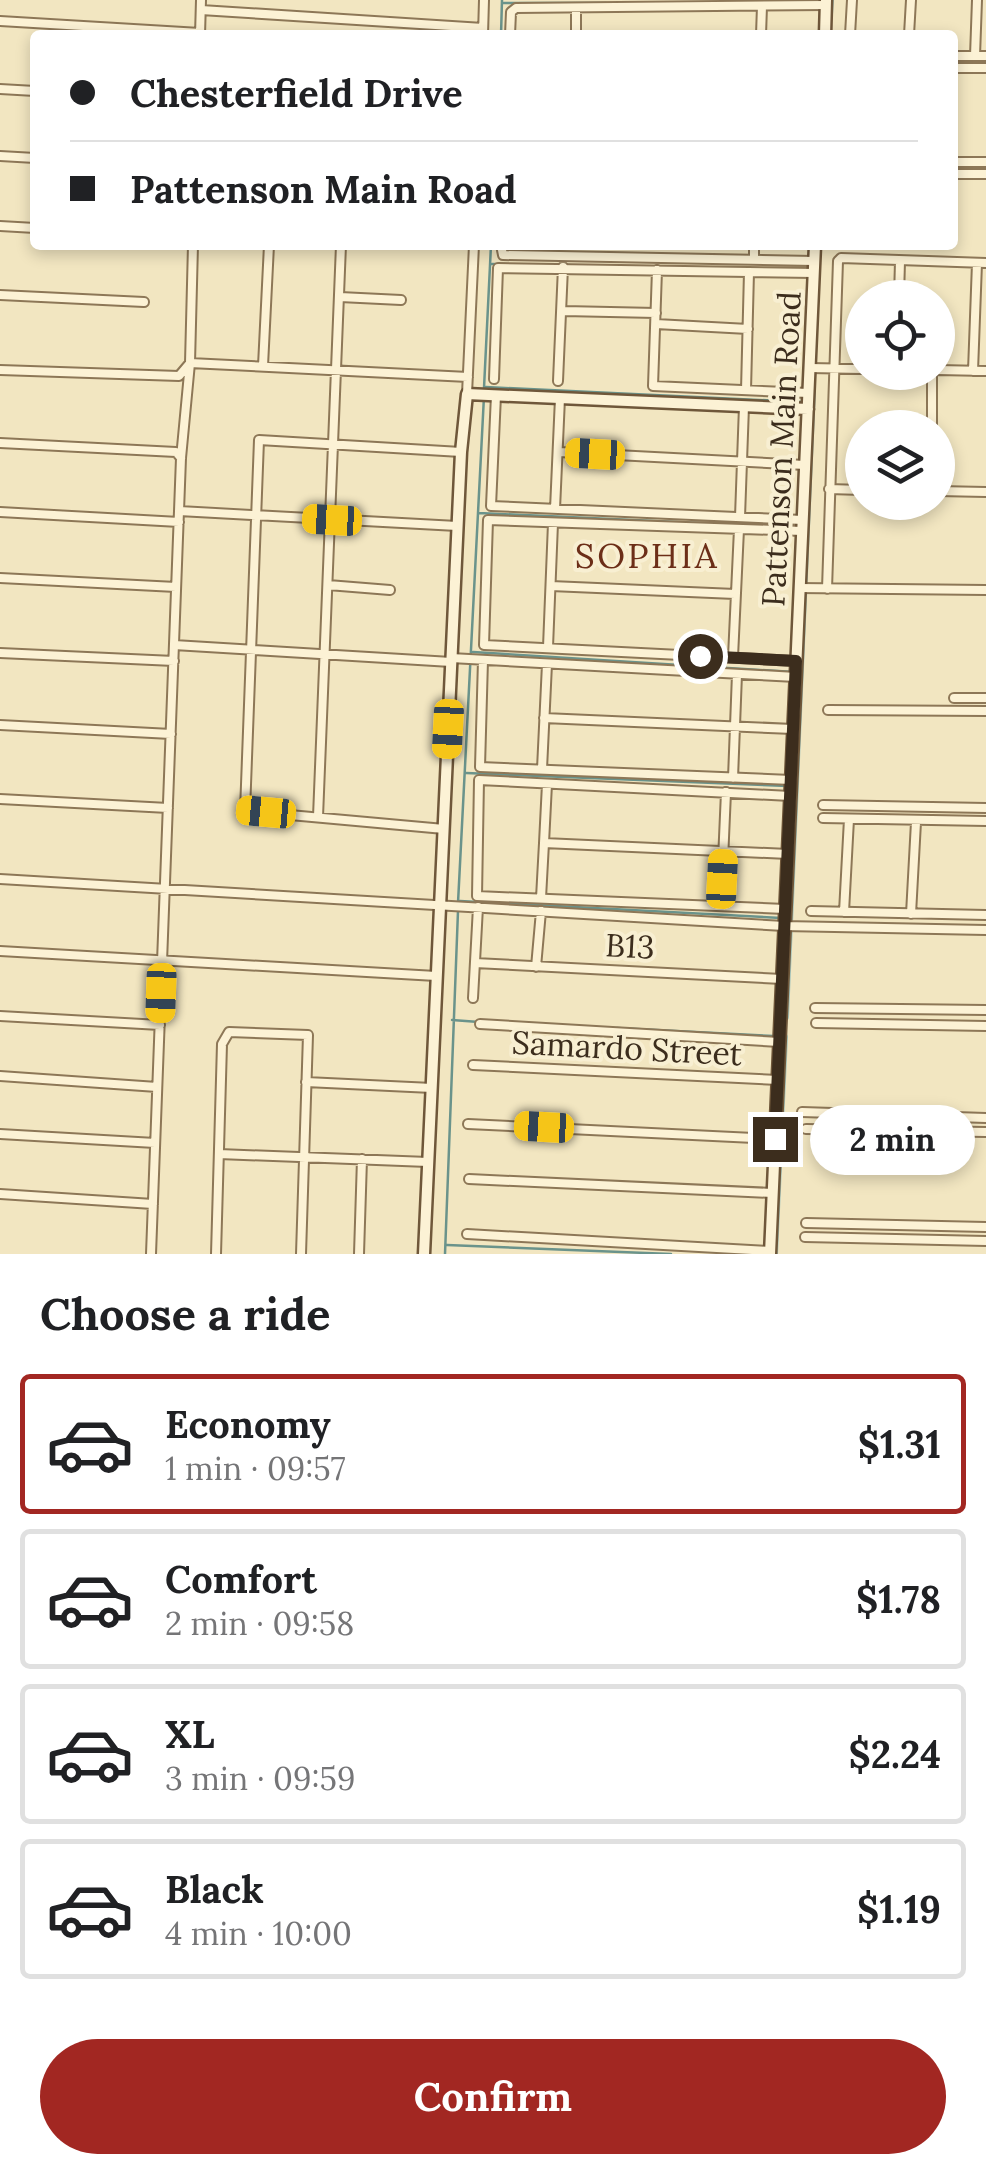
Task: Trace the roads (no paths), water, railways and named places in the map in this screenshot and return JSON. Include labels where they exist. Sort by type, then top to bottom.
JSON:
[{"type":"street","points":[[483,30],[484,0]]},
{"type":"street","points":[[850,30],[852,0]]},
{"type":"street","points":[[909,30],[911,0]]},
{"type":"street","points":[[978,0],[981,56]]},
{"type":"street","points":[[511,30],[513,9],[826,2],[824,30]]},
{"type":"street","points":[[200,30],[201,5],[462,30]]},
{"type":"street","points":[[761,30],[762,6]]},
{"type":"street","points":[[576,9],[576,30]]},
{"type":"street","points":[[0,22],[133,30]]},
{"type":"street","points":[[958,68],[986,68]]},
{"type":"street","points":[[0,89],[30,91]]},
{"type":"street","points":[[0,156],[30,158]]},
{"type":"street","points":[[958,162],[986,162]]},
{"type":"street","points":[[958,174],[986,174]]},
{"type":"street","points":[[0,226],[30,228]]},
{"type":"street","points":[[151,1254],[181,458],[190,364],[193,250]]},
{"type":"street","points":[[263,366],[269,250]]},
{"type":"street","points":[[318,816],[341,250]]},
{"type":"street","points":[[424,1254],[460,452],[468,394],[474,250]]},
{"type":"street","points":[[502,250],[504,255],[754,260],[814,268]]},
{"type":"street","points":[[566,250],[566,256]]},
{"type":"street","points":[[754,250],[754,260]]},
{"type":"street","name":"Pattenson Main Road","points":[[770,1252],[808,393],[814,368],[815,250]]},
{"type":"street","points":[[822,589],[838,261],[841,258],[982,263],[972,371]]},
{"type":"street","points":[[899,280],[900,261]]},
{"type":"street","points":[[558,382],[563,267]]},
{"type":"street","points":[[494,379],[498,268],[749,272],[814,268]]},
{"type":"street","points":[[657,270],[653,386],[808,393]]},
{"type":"street","points":[[746,390],[749,272]]},
{"type":"street","points":[[0,295],[144,302]]},
{"type":"street","points":[[340,297],[401,300]]},
{"type":"street","points":[[564,311],[656,313]]},
{"type":"street","points":[[656,324],[748,329]]},
{"type":"street","points":[[0,370],[179,376],[190,364],[468,377]]},
{"type":"street","points":[[814,368],[845,368]]},
{"type":"street","points":[[955,371],[986,371]]},
{"type":"street","points":[[468,394],[808,409]]},
{"type":"street","points":[[495,395],[491,506],[740,516],[802,526]]},
{"type":"street","points":[[555,509],[560,398]]},
{"type":"street","points":[[740,516],[744,406]]},
{"type":"street","points":[[444,829],[245,811],[259,440],[460,452]]},
{"type":"street","points":[[0,444],[176,452],[181,458]]},
{"type":"street","points":[[559,452],[805,464]]},
{"type":"street","points":[[828,489],[845,490]]},
{"type":"street","points":[[955,491],[986,492]]},
{"type":"street","points":[[179,511],[457,526]]},
{"type":"street","points":[[0,512],[179,522]]},
{"type":"street","points":[[796,661],[484,645],[488,520],[739,529],[802,526]]},
{"type":"street","points":[[548,647],[553,523]]},
{"type":"street","points":[[733,657],[739,529]]},
{"type":"street","points":[[0,578],[176,588]]},
{"type":"street","points":[[328,586],[390,590]]},
{"type":"street","points":[[552,586],[735,594]]},
{"type":"street","points":[[801,588],[986,590]]},
{"type":"street","points":[[174,645],[796,677]]},
{"type":"street","points":[[0,653],[174,662]]},
{"type":"street","points":[[483,660],[480,766],[732,778],[791,788]]},
{"type":"street","points":[[542,770],[547,664]]},
{"type":"street","points":[[732,778],[737,674]]},
{"type":"street","points":[[962,711],[958,698],[986,698]]},
{"type":"street","points":[[828,710],[986,711]]},
{"type":"street","points":[[544,718],[793,729]]},
{"type":"street","points":[[0,724],[171,734]]},
{"type":"street","points":[[786,920],[721,906],[477,896],[479,780],[726,792],[791,788]]},
{"type":"street","points":[[541,898],[547,784]]},
{"type":"street","points":[[721,906],[726,792]]},
{"type":"street","points":[[0,799],[168,808]]},
{"type":"street","points":[[823,806],[986,808]]},
{"type":"street","points":[[822,818],[986,821]]},
{"type":"street","points":[[844,912],[849,819]]},
{"type":"street","points":[[911,914],[916,822]]},
{"type":"street","points":[[544,844],[788,854]]},
{"type":"street","points":[[0,879],[478,907],[986,930]]},
{"type":"street","points":[[473,998],[478,907]]},
{"type":"street","points":[[536,966],[542,910]]},
{"type":"street","points":[[810,911],[986,915]]},
{"type":"street","points":[[0,951],[436,976]]},
{"type":"street","name":"B13","points":[[475,963],[782,979]]},
{"type":"street","points":[[815,1008],[986,1010]]},
{"type":"street","points":[[0,1016],[160,1025]]},
{"type":"street","points":[[816,1023],[986,1026]]},
{"type":"street","points":[[480,1024],[779,1042]]},
{"type":"street","points":[[216,1254],[222,1044],[230,1032],[308,1034],[301,1254]]},
{"type":"street","name":"Samardo Street","points":[[473,1065],[778,1080]]},
{"type":"street","points":[[0,1076],[157,1087]]},
{"type":"street","points":[[306,1082],[432,1088]]},
{"type":"street","points":[[802,1112],[986,1118]]},
{"type":"street","points":[[468,1124],[775,1139]]},
{"type":"street","points":[[806,1129],[986,1132]]},
{"type":"street","points":[[0,1134],[155,1144]]},
{"type":"street","points":[[219,1154],[428,1162]]},
{"type":"street","points":[[359,1254],[362,1159]]},
{"type":"street","points":[[469,1179],[772,1192]]},
{"type":"street","points":[[0,1194],[153,1204]]},
{"type":"street","points":[[806,1223],[986,1227]]},
{"type":"street","points":[[467,1234],[770,1252]]},
{"type":"street","points":[[805,1237],[986,1241]]},
{"type":"waterway","points":[[501,30],[502,0]]},
{"type":"waterway","points":[[830,14],[831,0]]},
{"type":"waterway","points":[[502,3],[606,3]]},
{"type":"waterway","points":[[484,388],[491,250]]},
{"type":"waterway","points":[[492,264],[559,265]]},
{"type":"waterway","points":[[567,265],[584,266]]},
{"type":"waterway","points":[[486,387],[802,402]]},
{"type":"waterway","points":[[786,1017],[813,388]]},
{"type":"waterway","points":[[458,903],[484,396]]},
{"type":"waterway","points":[[479,513],[786,527]]},
{"type":"waterway","points":[[473,652],[794,672]]},
{"type":"waterway","points":[[466,773],[788,786]]},
{"type":"waterway","points":[[460,901],[781,918]]},
{"type":"waterway","points":[[445,1254],[458,911]]},
{"type":"waterway","points":[[452,1020],[479,1022]]},
{"type":"waterway","points":[[617,1028],[773,1036]]},
{"type":"waterway","points":[[775,1254],[785,1037]]},
{"type":"waterway","points":[[447,1245],[671,1254]]},
{"type":"district","name":"SOPHIA","points":[[647,555]]}]
